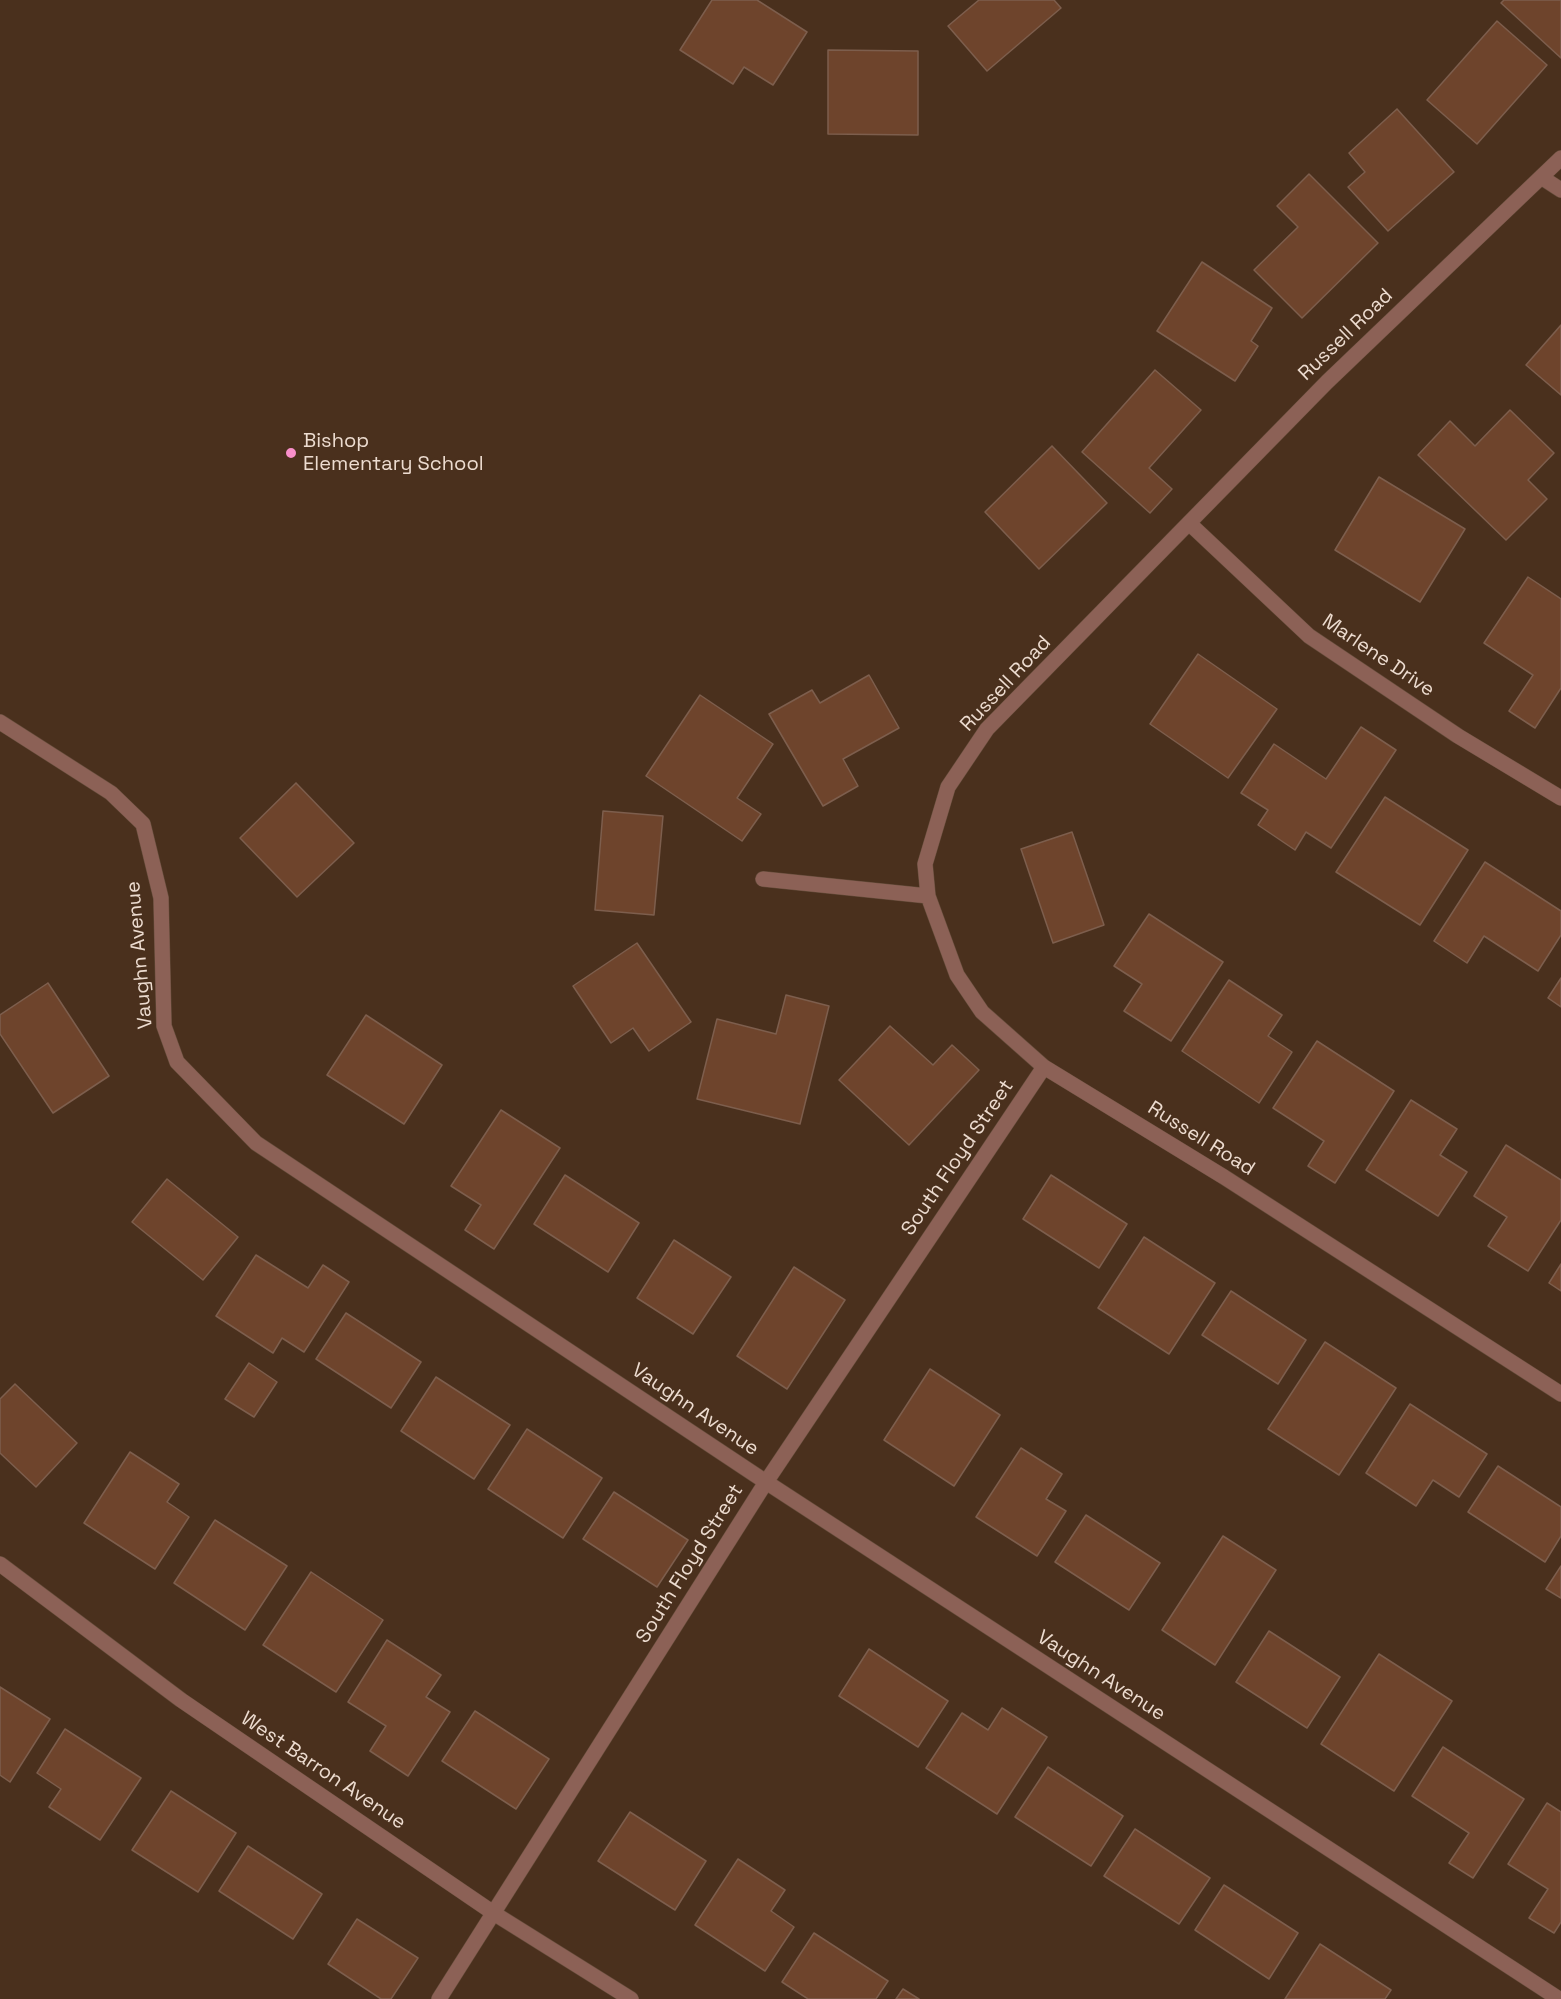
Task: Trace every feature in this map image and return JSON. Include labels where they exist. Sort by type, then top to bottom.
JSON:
[{"type":"street","name":"Russell Road","points":[[1561,158],[1327,382],[987,729],[948,787],[925,864],[928,896],[957,975],[982,1012],[1044,1068],[1224,1177],[1561,1394]]},
{"type":"street","points":[[1541,177],[1561,190]]},
{"type":"street","name":"Marlene Drive","points":[[1190,524],[1309,636],[1458,736],[1561,798]]},
{"type":"street","name":"Vaughn Avenue","points":[[0,722],[111,792],[143,824],[161,898],[164,1026],[177,1062],[256,1143],[766,1482],[1559,1999]]},
{"type":"street","points":[[764,879],[928,896]]},
{"type":"street","name":"South Floyd Street","points":[[439,1999],[495,1914],[766,1482],[1044,1068]]},
{"type":"street","name":"West Barron Avenue","points":[[0,1564],[181,1700],[495,1914],[631,1999]]},
{"type":"building","points":[[712,0],[757,0],[807,32],[773,85],[744,67],[733,84],[680,50]]},
{"type":"building","points":[[979,0],[1054,0],[1061,8],[987,71],[948,26]]},
{"type":"building","points":[[1504,0],[1561,0],[1561,58],[1501,3]]},
{"type":"building","points":[[1497,21],[1547,65],[1477,144],[1427,100]]},
{"type":"building","points":[[828,50],[918,51],[918,135],[828,134]]},
{"type":"building","points":[[1397,109],[1454,172],[1388,231],[1348,187],[1365,172],[1349,153]]},
{"type":"building","points":[[1309,174],[1378,243],[1302,318],[1254,270],[1298,227],[1277,206]]},
{"type":"building","points":[[1202,262],[1272,308],[1251,341],[1258,346],[1235,381],[1157,331]]},
{"type":"building","points":[[1561,325],[1561,395],[1526,365]]},
{"type":"building","points":[[1155,370],[1201,410],[1149,468],[1172,489],[1150,513],[1082,452]]},
{"type":"building","points":[[1510,410],[1554,453],[1528,480],[1547,499],[1506,540],[1418,455],[1450,421],[1475,446]]},
{"type":"building","points":[[1052,446],[1107,503],[1039,569],[985,512]]},
{"type":"building","points":[[1379,477],[1465,529],[1420,602],[1335,550]]},
{"type":"building","points":[[1528,577],[1561,599],[1561,688],[1535,728],[1509,711],[1533,675],[1484,643]]},
{"type":"building","points":[[1198,654],[1277,709],[1228,778],[1150,724]]},
{"type":"building","points":[[869,675],[899,728],[843,759],[858,786],[823,806],[769,714],[812,690],[820,703]]},
{"type":"building","points":[[700,695],[773,744],[737,798],[761,814],[742,841],[646,776]]},
{"type":"building","points":[[1361,727],[1396,750],[1331,848],[1306,832],[1295,850],[1258,825],[1268,810],[1241,793],[1274,744],[1326,779]]},
{"type":"building","points":[[296,783],[354,843],[297,897],[240,838]]},
{"type":"building","points":[[1385,797],[1468,850],[1420,925],[1336,872]]},
{"type":"building","points":[[603,811],[663,816],[654,915],[595,910]]},
{"type":"building","points":[[1072,832],[1104,925],[1053,943],[1021,849]]},
{"type":"building","points":[[1485,862],[1561,911],[1561,935],[1538,971],[1484,936],[1467,963],[1434,941]]},
{"type":"building","points":[[1149,914],[1223,962],[1171,1041],[1124,1011],[1142,984],[1114,966]]},
{"type":"building","points":[[637,943],[691,1022],[649,1051],[633,1028],[611,1043],[573,986]]},
{"type":"building","points":[[1561,978],[1561,1007],[1548,998]]},
{"type":"building","points":[[1229,980],[1282,1015],[1268,1036],[1292,1052],[1259,1103],[1182,1051]]},
{"type":"building","points":[[48,983],[109,1076],[53,1113],[0,1034],[0,1015]]},
{"type":"building","points":[[786,995],[829,1006],[800,1124],[697,1099],[717,1019],[776,1034]]},
{"type":"building","points":[[366,1015],[442,1065],[404,1124],[327,1075]]},
{"type":"building","points":[[890,1026],[933,1065],[952,1045],[979,1070],[909,1145],[839,1080]]},
{"type":"building","points":[[1317,1041],[1394,1091],[1335,1183],[1308,1166],[1324,1141],[1273,1108]]},
{"type":"building","points":[[1411,1100],[1457,1129],[1440,1155],[1467,1172],[1438,1216],[1366,1170]]},
{"type":"building","points":[[501,1110],[560,1148],[494,1249],[465,1230],[481,1205],[451,1186]]},
{"type":"building","points":[[1506,1145],[1561,1180],[1561,1220],[1528,1271],[1488,1246],[1507,1217],[1474,1196]]},
{"type":"building","points":[[565,1175],[639,1223],[608,1272],[534,1224]]},
{"type":"building","points":[[1051,1175],[1127,1224],[1099,1268],[1023,1219]]},
{"type":"building","points":[[167,1179],[238,1237],[203,1280],[132,1222]]},
{"type":"building","points":[[1144,1237],[1215,1283],[1169,1354],[1098,1308]]},
{"type":"building","points":[[674,1240],[731,1277],[693,1334],[637,1298]]},
{"type":"building","points":[[256,1255],[308,1288],[323,1265],[349,1282],[304,1352],[282,1338],[273,1353],[216,1316]]},
{"type":"building","points":[[1561,1264],[1561,1291],[1549,1283]]},
{"type":"building","points":[[794,1267],[845,1300],[787,1389],[737,1356]]},
{"type":"building","points":[[1231,1291],[1306,1340],[1278,1384],[1202,1335]]},
{"type":"building","points":[[346,1313],[421,1362],[391,1408],[316,1359]]},
{"type":"building","points":[[1325,1342],[1396,1388],[1339,1475],[1268,1429]]},
{"type":"building","points":[[249,1363],[277,1382],[254,1417],[225,1399]]},
{"type":"building","points":[[930,1369],[1000,1415],[954,1486],[884,1440]]},
{"type":"building","points":[[436,1377],[510,1425],[474,1479],[401,1431]]},
{"type":"building","points":[[15,1384],[77,1443],[36,1487],[0,1453],[0,1399]]},
{"type":"building","points":[[1410,1404],[1487,1454],[1459,1497],[1433,1480],[1416,1506],[1366,1473]]},
{"type":"building","points":[[527,1429],[602,1478],[563,1538],[488,1489]]},
{"type":"building","points":[[1021,1448],[1062,1474],[1046,1499],[1066,1511],[1037,1556],[976,1517]]},
{"type":"building","points":[[130,1452],[179,1484],[167,1502],[189,1517],[155,1569],[84,1523]]},
{"type":"building","points":[[1498,1466],[1561,1507],[1561,1536],[1545,1562],[1468,1512]]},
{"type":"building","points":[[614,1492],[688,1540],[657,1587],[583,1539]]},
{"type":"building","points":[[1086,1515],[1160,1563],[1129,1610],[1055,1562]]},
{"type":"building","points":[[215,1520],[287,1566],[245,1630],[174,1583]]},
{"type":"building","points":[[1223,1536],[1276,1570],[1215,1665],[1162,1630]]},
{"type":"building","points":[[1561,1566],[1561,1598],[1546,1589]]},
{"type":"building","points":[[311,1572],[383,1620],[336,1692],[263,1645]]},
{"type":"building","points":[[1269,1631],[1340,1677],[1307,1728],[1236,1682]]},
{"type":"building","points":[[387,1640],[441,1675],[426,1697],[450,1712],[408,1776],[370,1751],[386,1726],[348,1702]]},
{"type":"building","points":[[869,1649],[948,1701],[918,1747],[839,1696]]},
{"type":"building","points":[[1379,1654],[1452,1701],[1394,1791],[1321,1744]]},
{"type":"building","points":[[0,1687],[50,1719],[10,1782],[0,1775]]},
{"type":"building","points":[[1002,1708],[1047,1737],[997,1814],[926,1768],[962,1713],[988,1730]]},
{"type":"building","points":[[475,1711],[549,1759],[516,1809],[442,1761]]},
{"type":"building","points":[[65,1729],[141,1778],[100,1840],[49,1807],[61,1789],[37,1773]]},
{"type":"building","points":[[1443,1747],[1524,1799],[1473,1878],[1449,1863],[1469,1833],[1412,1796]]},
{"type":"building","points":[[1048,1767],[1123,1816],[1091,1866],[1015,1817]]},
{"type":"building","points":[[171,1791],[236,1833],[198,1892],[132,1850]]},
{"type":"building","points":[[1547,1803],[1561,1812],[1561,1922],[1554,1933],[1529,1918],[1548,1889],[1508,1864]]},
{"type":"building","points":[[630,1812],[706,1861],[675,1910],[598,1861]]},
{"type":"building","points":[[1135,1829],[1210,1878],[1179,1924],[1104,1876]]},
{"type":"building","points":[[248,1846],[322,1894],[293,1939],[219,1891]]},
{"type":"building","points":[[738,1859],[785,1890],[771,1911],[794,1927],[765,1971],[695,1925]]},
{"type":"building","points":[[1224,1885],[1298,1933],[1269,1979],[1195,1930]]},
{"type":"building","points":[[357,1919],[418,1958],[391,1999],[381,1999],[328,1964]]},
{"type":"building","points":[[814,1933],[888,1981],[876,1999],[808,1999],[782,1982]]},
{"type":"building","points":[[1320,1944],[1391,1990],[1385,1999],[1285,1999]]},
{"type":"building","points":[[903,1989],[919,1999],[896,1999]]},
{"type":"place","name":"Bishop Elementary School","points":[[291,453]]}]
